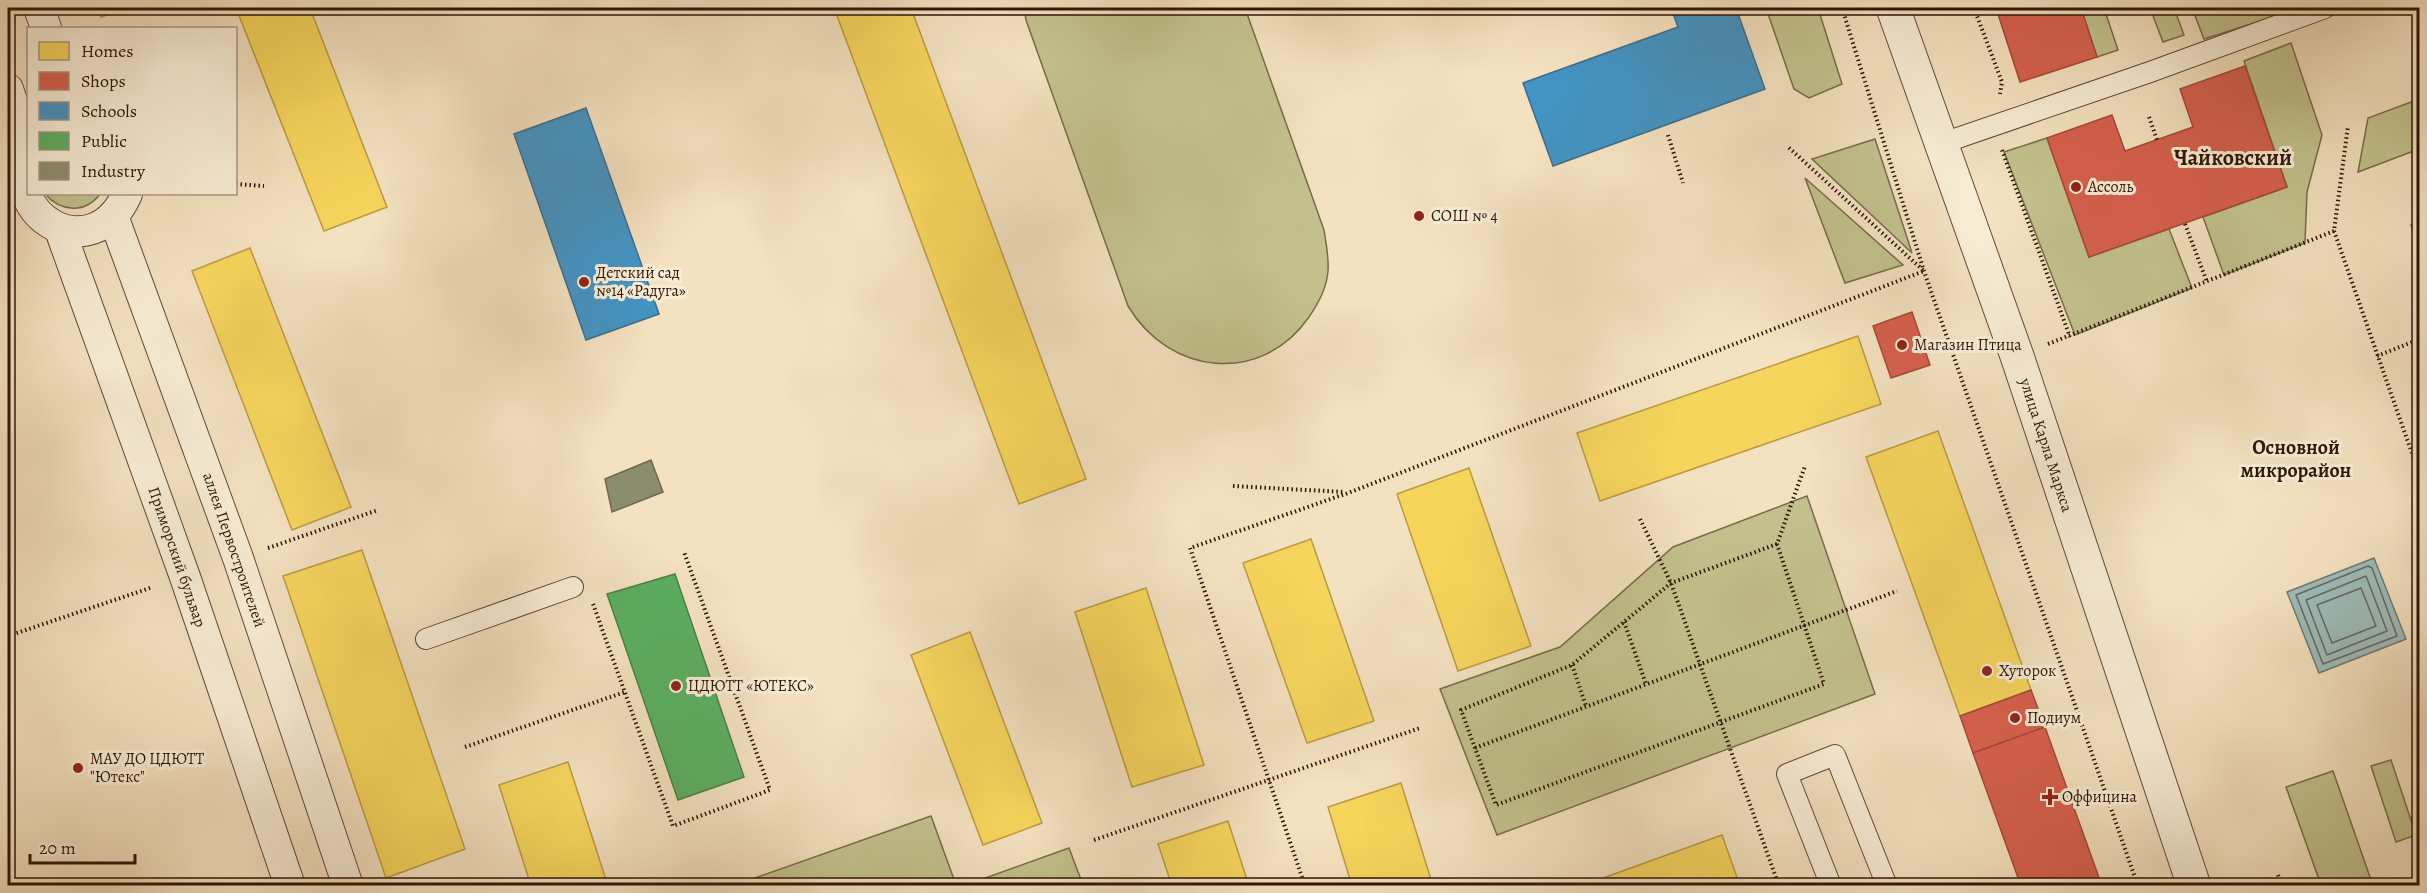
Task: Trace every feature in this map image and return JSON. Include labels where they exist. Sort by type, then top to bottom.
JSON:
[{"type":"street","points":[[39,8],[46,27]]},
{"type":"street","name":"улица Карла Маркса","points":[[1893,8],[2017,356],[2194,885]]},
{"type":"street","points":[[8,89],[27,146]]},
{"type":"street","points":[[27,152],[20,177],[22,190],[28,205],[47,224],[60,230],[74,232],[89,230],[120,205]]},
{"type":"street","name":"аллея Первостроителей","points":[[120,205],[348,885]]},
{"type":"street","name":"Приморский бульвар","points":[[60,230],[184,577],[290,885]]},
{"type":"lane","points":[[1943,143],[2150,72],[2325,8]]},
{"type":"lane","points":[[426,639],[581,591]]},
{"type":"lane","points":[[1831,885],[1787,774],[1835,755],[1887,885]]},
{"type":"path","points":[[1842,8],[1924,271],[2138,885]]},
{"type":"path","points":[[1974,8],[2002,82],[1993,125],[2070,337]]},
{"type":"path","points":[[2149,117],[2157,140]]},
{"type":"path","points":[[2348,126],[2334,231],[2420,476]]},
{"type":"path","points":[[1668,135],[1683,183]]},
{"type":"path","points":[[1787,146],[1924,271]]},
{"type":"path","points":[[237,184],[264,186]]},
{"type":"path","points":[[2185,224],[2207,282]]},
{"type":"path","points":[[2047,344],[2070,337],[2334,231]]},
{"type":"path","points":[[1305,885],[1190,548],[1348,493],[1924,271]]},
{"type":"path","points":[[2377,356],[2420,339]]},
{"type":"path","points":[[1777,543],[1671,583],[1572,665],[1461,710],[1497,804],[1824,684],[1777,543],[1805,466]]},
{"type":"path","points":[[1233,486],[1348,493]]},
{"type":"path","points":[[238,558],[378,510]]},
{"type":"path","points":[[1640,519],[1671,583],[1779,885]]},
{"type":"path","points":[[581,591],[625,692],[673,825],[770,790],[684,552]]},
{"type":"path","points":[[8,636],[184,577]]},
{"type":"path","points":[[1475,748],[1897,591]]},
{"type":"path","points":[[1624,622],[1646,684]]},
{"type":"path","points":[[1572,665],[1586,706]]},
{"type":"path","points":[[465,747],[625,692]]},
{"type":"path","points":[[1094,840],[1420,728]]},
{"type":"path","points":[[2278,875],[2282,885]]},
{"type":"shaded area","points":[[1024,8],[1245,8],[1324,230],[1327,250],[1328,271],[1322,295],[1309,317],[1289,339],[1266,354],[1241,362],[1216,363],[1191,358],[1167,347],[1146,329],[1128,306],[1026,20]]},
{"type":"shaded area","points":[[1766,8],[1818,8],[1842,84],[1809,98],[1794,89]]},
{"type":"shaded area","points":[[2081,8],[2104,8],[2118,50],[2097,57]]},
{"type":"shaded area","points":[[2150,8],[2174,8],[2184,35],[2163,42]]},
{"type":"shaded area","points":[[2192,8],[2295,8],[2204,39]]},
{"type":"shaded area","points":[[2291,43],[2322,135],[2307,192],[2305,243],[2224,275],[2203,217],[2287,187],[2244,61]]},
{"type":"shaded area","points":[[2419,99],[2419,149],[2358,172],[2368,118]]},
{"type":"shaded area","points":[[2047,138],[2089,257],[2169,229],[2192,288],[2075,335],[2004,152]]},
{"type":"shaded area","points":[[1875,139],[1912,253],[1812,159]]},
{"type":"shaded area","points":[[1805,178],[1903,265],[1845,283]]},
{"type":"shaded area","points":[[46,195],[99,195],[80,208],[65,207]]},
{"type":"shaded area","points":[[1807,496],[1875,694],[1497,835],[1440,689],[1560,647],[1673,547]]},
{"type":"shaded area","points":[[2391,760],[2416,835],[2396,842],[2371,766]]},
{"type":"shaded area","points":[[2333,771],[2371,880],[2355,885],[2321,885],[2286,787]]},
{"type":"shaded area","points":[[931,816],[956,885],[735,885]]},
{"type":"shaded area","points":[[1069,848],[1083,885],[966,885]]},
{"type":"water","points":[[2374,558],[2406,639],[2319,673],[2287,592]]},
{"type":"building: Homes","points":[[97,8],[128,8],[101,17]]},
{"type":"building: Homes","points":[[236,8],[310,8],[387,207],[324,231]]},
{"type":"building: Homes","points":[[851,8],[911,8],[1086,479],[1019,504],[836,13]]},
{"type":"building: Homes","points":[[250,248],[351,507],[292,530],[192,271]]},
{"type":"building: Homes","points":[[1858,336],[1881,404],[1600,501],[1577,433]]},
{"type":"building: Homes","points":[[1938,431],[2031,690],[1960,716],[1866,457]]},
{"type":"building: Homes","points":[[1469,468],[1531,646],[1458,671],[1397,494]]},
{"type":"building: Homes","points":[[1311,539],[1374,721],[1307,743],[1243,563]]},
{"type":"building: Homes","points":[[362,550],[465,849],[386,878],[283,576]]},
{"type":"building: Homes","points":[[1146,588],[1204,765],[1132,787],[1075,612]]},
{"type":"building: Homes","points":[[970,632],[1042,823],[983,845],[911,655]]},
{"type":"building: Homes","points":[[568,762],[608,886],[531,886],[499,785]]},
{"type":"building: Homes","points":[[1401,783],[1433,886],[1352,886],[1328,807]]},
{"type":"building: Homes","points":[[1228,821],[1249,886],[1172,886],[1158,844]]},
{"type":"building: Homes","points":[[1722,835],[1740,886],[1581,886]]},
{"type":"building: Shops","points":[[1996,8],[2081,8],[2097,57],[2020,82]]},
{"type":"building: Shops","points":[[2245,66],[2287,187],[2089,257],[2047,138],[2112,115],[2125,151],[2193,127],[2180,89]]},
{"type":"building: Shops","name":"Магазин Птица","points":[[1912,312],[1930,365],[1891,378],[1873,326]]},
{"type":"building: Shops","points":[[2031,690],[2045,727],[1973,753],[1960,716]]},
{"type":"building: Shops","points":[[2045,727],[2102,886],[2021,886],[1973,753]]},
{"type":"building: Schools","points":[[1671,8],[1736,8],[1765,89],[1553,166],[1523,83],[1678,27]]},
{"type":"building: Schools","points":[[586,108],[659,314],[586,340],[514,134]]},
{"type":"building: Public","points":[[2420,222],[2420,249],[2411,225]]},
{"type":"building: Public","name":"ЦДЮТТ «ЮТЕКС»","points":[[675,574],[744,777],[678,800],[607,594]]},
{"type":"building: Industry","points":[[651,460],[663,492],[612,512],[605,479]]},
{"type":"place","name":"Ассоль","points":[[2076,187]]},
{"type":"place","name":"СОШ № 4","points":[[1419,216]]},
{"type":"place","name":"Детский сад №14 «Радуга»","points":[[584,282]]},
{"type":"place","name":"Магазин Птица","points":[[1902,345]]},
{"type":"place","name":"Хуторок","points":[[1987,671]]},
{"type":"place","name":"ЦДЮТТ «ЮТЕКС»","points":[[676,686]]},
{"type":"place","name":"Подиум","points":[[2015,718]]},
{"type":"place","name":"МАУ ДО ЦДЮТТ \"Ютекс\"","points":[[78,768]]},
{"type":"place","name":"Оффицина","points":[[2050,797]]},
{"type":"district","name":"Чайковский","points":[[2233,158]]},
{"type":"district","name":"Основной микрорайон","points":[[2296,458]]}]
